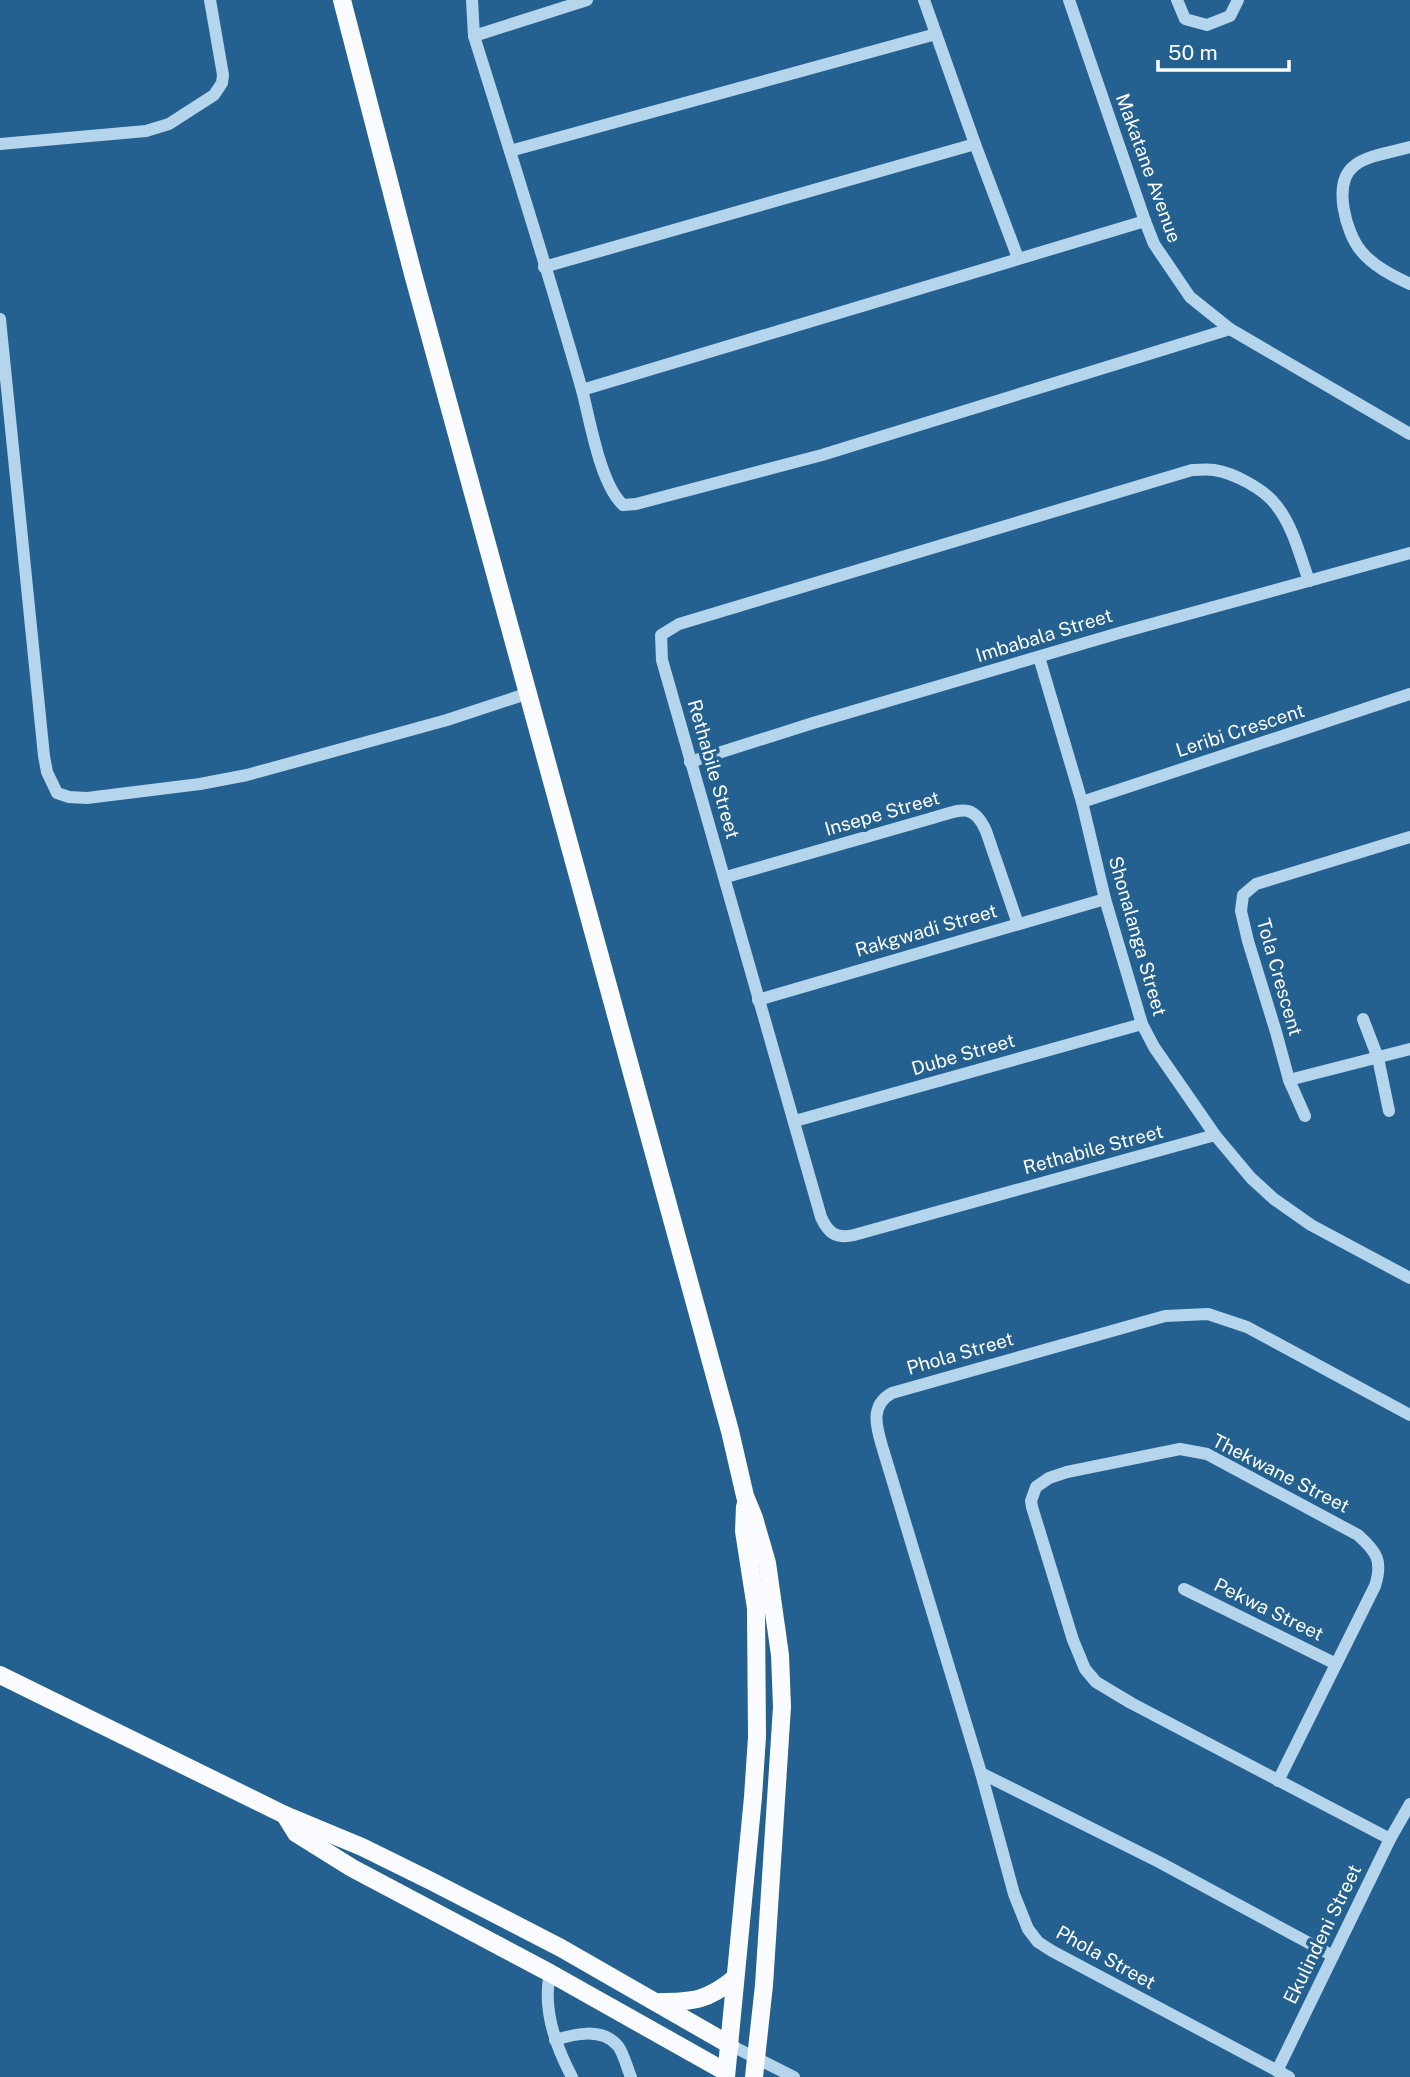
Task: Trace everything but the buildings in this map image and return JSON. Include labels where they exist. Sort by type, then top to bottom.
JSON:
[{"type":"main road","points":[[342,0],[413,274],[730,1430],[745,1496],[761,1539],[774,1601],[782,1707],[764,1985],[754,2077]]},
{"type":"main road","points":[[285,1815],[296,1833],[324,1851],[550,1973],[730,2076],[735,1978],[754,1797],[757,1737],[755,1608],[744,1531],[745,1496]]},
{"type":"main road","points":[[0,1675],[285,1815],[362,1847],[419,1875],[561,1948],[730,2045]]},
{"type":"main road","points":[[654,2002],[697,2001],[719,1991],[735,1978]]},
{"type":"street","points":[[0,144],[146,131],[169,124],[214,95],[222,83],[223,75],[210,0]]},
{"type":"street","points":[[472,0],[474,36],[582,390],[600,460],[618,501],[628,506],[822,455],[1230,329]]},
{"type":"street","points":[[474,36],[587,0]]},
{"type":"street","points":[[924,0],[1018,258]]},
{"type":"street","name":"Makatane Avenue","points":[[1069,0],[1154,244],[1185,292],[1230,329],[1410,434]]},
{"type":"street","points":[[1177,0],[1185,19],[1206,25],[1230,16],[1238,0]]},
{"type":"street","points":[[510,151],[936,34]]},
{"type":"street","points":[[544,267],[975,144]]},
{"type":"street","points":[[1410,147],[1355,165],[1348,172],[1342,188],[1344,210],[1355,243],[1362,253],[1389,274],[1410,284]]},
{"type":"street","points":[[582,390],[1145,221]]},
{"type":"street","points":[[0,319],[43,744],[47,772],[57,793],[87,798],[200,784],[247,775],[447,720],[529,693]]},
{"type":"street","name":"Rethabile Street","points":[[1216,1135],[846,1237],[831,1233],[821,1217],[758,1000],[726,877],[690,762],[660,647],[661,635],[709,615],[1192,470],[1214,470],[1231,475],[1263,493],[1276,505],[1289,528],[1309,581]]},
{"type":"street","name":"Imbabala Street","points":[[690,762],[1038,657],[1410,553]]},
{"type":"street","name":"Shonalanga Street","points":[[1038,657],[1082,802],[1105,899],[1142,1024],[1154,1047],[1216,1135],[1251,1178],[1311,1225],[1410,1278]]},
{"type":"street","name":"Leribi Crescent","points":[[1082,802],[1410,694]]},
{"type":"street","name":"Insepe Street","points":[[726,877],[958,812],[971,811],[979,817],[986,831],[1018,923]]},
{"type":"street","name":"Tola Crescent","points":[[1304,1116],[1289,1080],[1248,941],[1241,911],[1243,895],[1256,884],[1410,837]]},
{"type":"street","name":"Rakgwadi Street","points":[[758,1000],[1105,899]]},
{"type":"street","points":[[1363,1019],[1378,1058],[1389,1111]]},
{"type":"street","name":"Dube Street","points":[[795,1121],[1142,1024]]},
{"type":"street","points":[[1289,1080],[1410,1049]]},
{"type":"street","name":"Phola Street","points":[[1283,2074],[1038,1942],[1022,1917],[881,1446],[876,1414],[878,1406],[886,1396],[907,1388],[1165,1316],[1186,1313],[1208,1314],[1247,1327],[1410,1415]]},
{"type":"street","name":"Thekwane Street","points":[[1278,1781],[1379,1574],[1377,1557],[1358,1535],[1263,1483],[1194,1450],[1165,1450],[1067,1472],[1049,1478],[1036,1487],[1031,1501],[1032,1507],[1070,1629],[1090,1676],[1132,1703],[1278,1781],[1390,1839]]},
{"type":"street","name":"Pekwa Street","points":[[1184,1589],[1336,1664]]},
{"type":"street","points":[[981,1773],[1159,1862],[1333,1956]]},
{"type":"street","name":"Ekulindeni Street","points":[[1283,2074],[1333,1956],[1410,1804]]},
{"type":"street","points":[[550,1973],[547,1989],[555,2040],[572,2077]]},
{"type":"street","points":[[555,2040],[580,2032],[608,2039],[618,2046],[631,2077]]},
{"type":"street","points":[[730,2045],[794,2077]]}]
